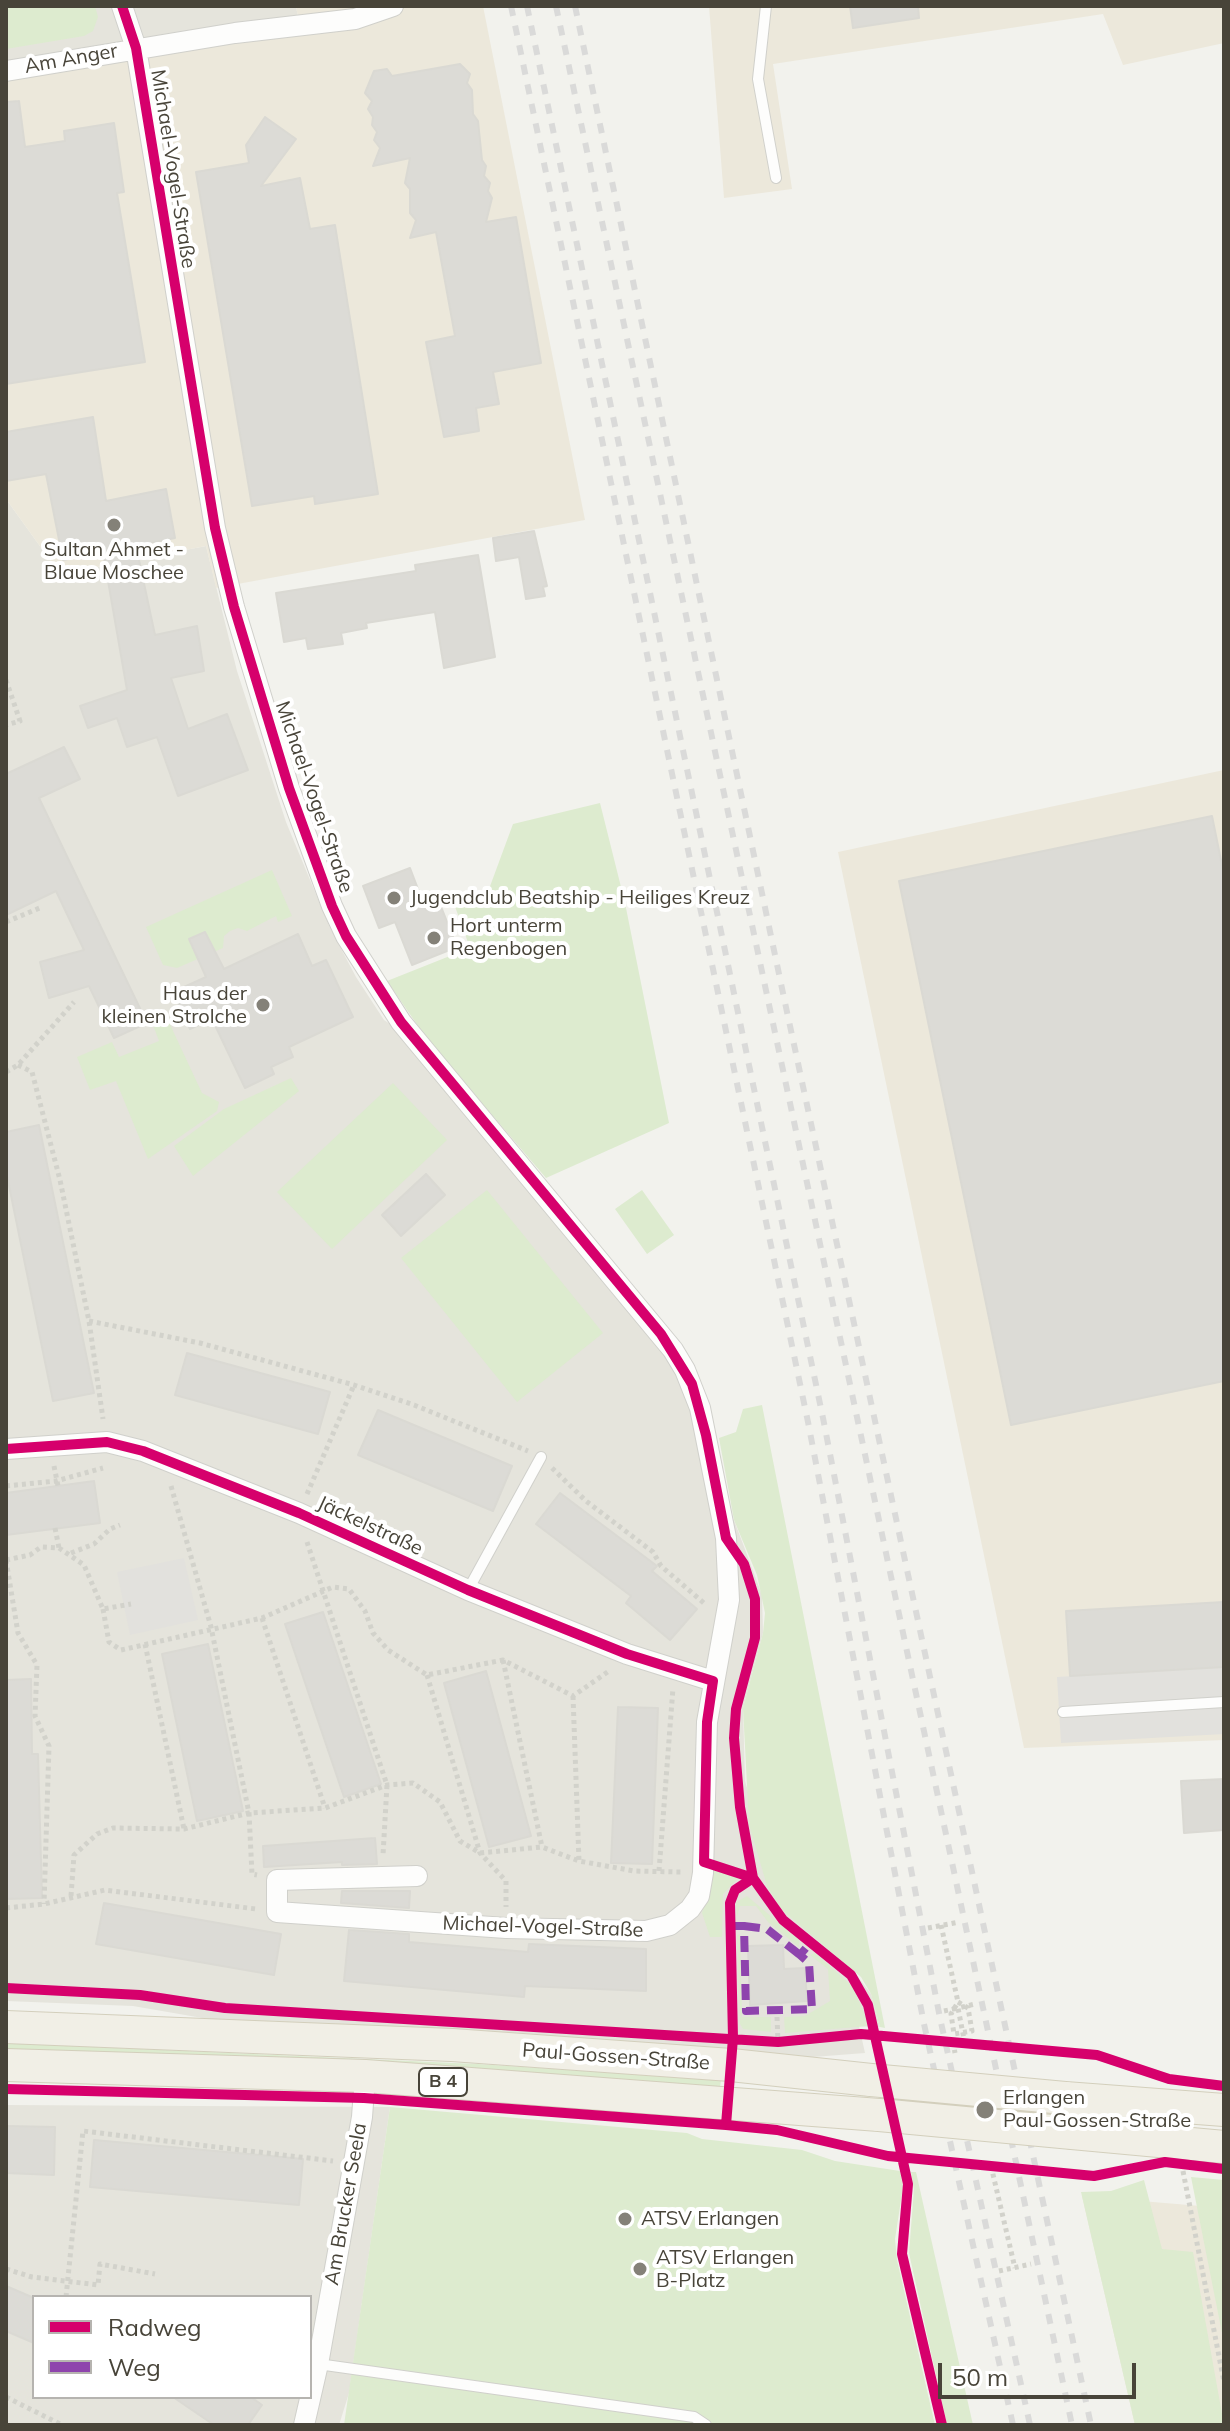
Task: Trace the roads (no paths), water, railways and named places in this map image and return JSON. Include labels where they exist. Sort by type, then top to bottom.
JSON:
[{"type":"main road","name":"Paul-Gossen-Straße","points":[[9,2024],[560,2052],[1224,2110]]},
{"type":"main road","name":"Paul-Gossen-Straße","points":[[6,2065],[365,2076],[879,2115],[1224,2147]]},
{"type":"street","name":"Michael-Vogel-Straße","points":[[122,6],[136,48],[215,528],[234,607],[305,837],[346,936],[401,1022],[661,1334],[685,1370],[706,1435],[726,1538],[727,1623],[707,1722],[703,1873],[699,1896],[690,1909],[662,1928],[646,1931],[506,1928],[277,1912],[277,1880],[417,1876]]},
{"type":"street","name":"Am Anger","points":[[6,71],[136,48],[338,22],[377,14],[393,6]]},
{"type":"street","name":"Jäckelstraße","points":[[6,1449],[107,1442],[163,1458],[299,1513],[468,1590],[627,1654],[713,1681]]},
{"type":"street","name":"Am Brucker Seela","points":[[312,2390],[354,2163],[365,2076]]},
{"type":"street","name":"Am Brucker Seela","points":[[304,2425],[310,2399]]},
{"type":"lane","points":[[766,6],[758,79],[776,178]]},
{"type":"lane","points":[[468,1590],[541,1457]]},
{"type":"lane","points":[[1063,1712],[1224,1702]]},
{"type":"lane","points":[[318,2364],[694,2417],[706,2425]]},
{"type":"railway","points":[[511,6],[808,1422],[924,2024],[1013,2425]]},
{"type":"railway","points":[[527,6],[823,1418],[940,2018],[1030,2425]]},
{"type":"railway","points":[[556,6],[1072,2425]]},
{"type":"railway","points":[[575,6],[787,1012],[1091,2425]]},
{"type":"place","name":"Sultan Ahmet - Blaue Moschee","points":[[114,525]]},
{"type":"place","name":"Jugendclub Beatship - Heiliges Kreuz","points":[[394,898]]},
{"type":"place","name":"Hort unterm Regenbogen","points":[[434,938]]},
{"type":"place","name":"Haus der kleinen Strolche","points":[[263,1005]]},
{"type":"place","name":"Erlangen Paul-Gossen-Straße","points":[[985,2110]]},
{"type":"place","name":"ATSV Erlangen","points":[[625,2219]]},
{"type":"place","name":"ATSV Erlangen B-Platz","points":[[640,2269]]}]
